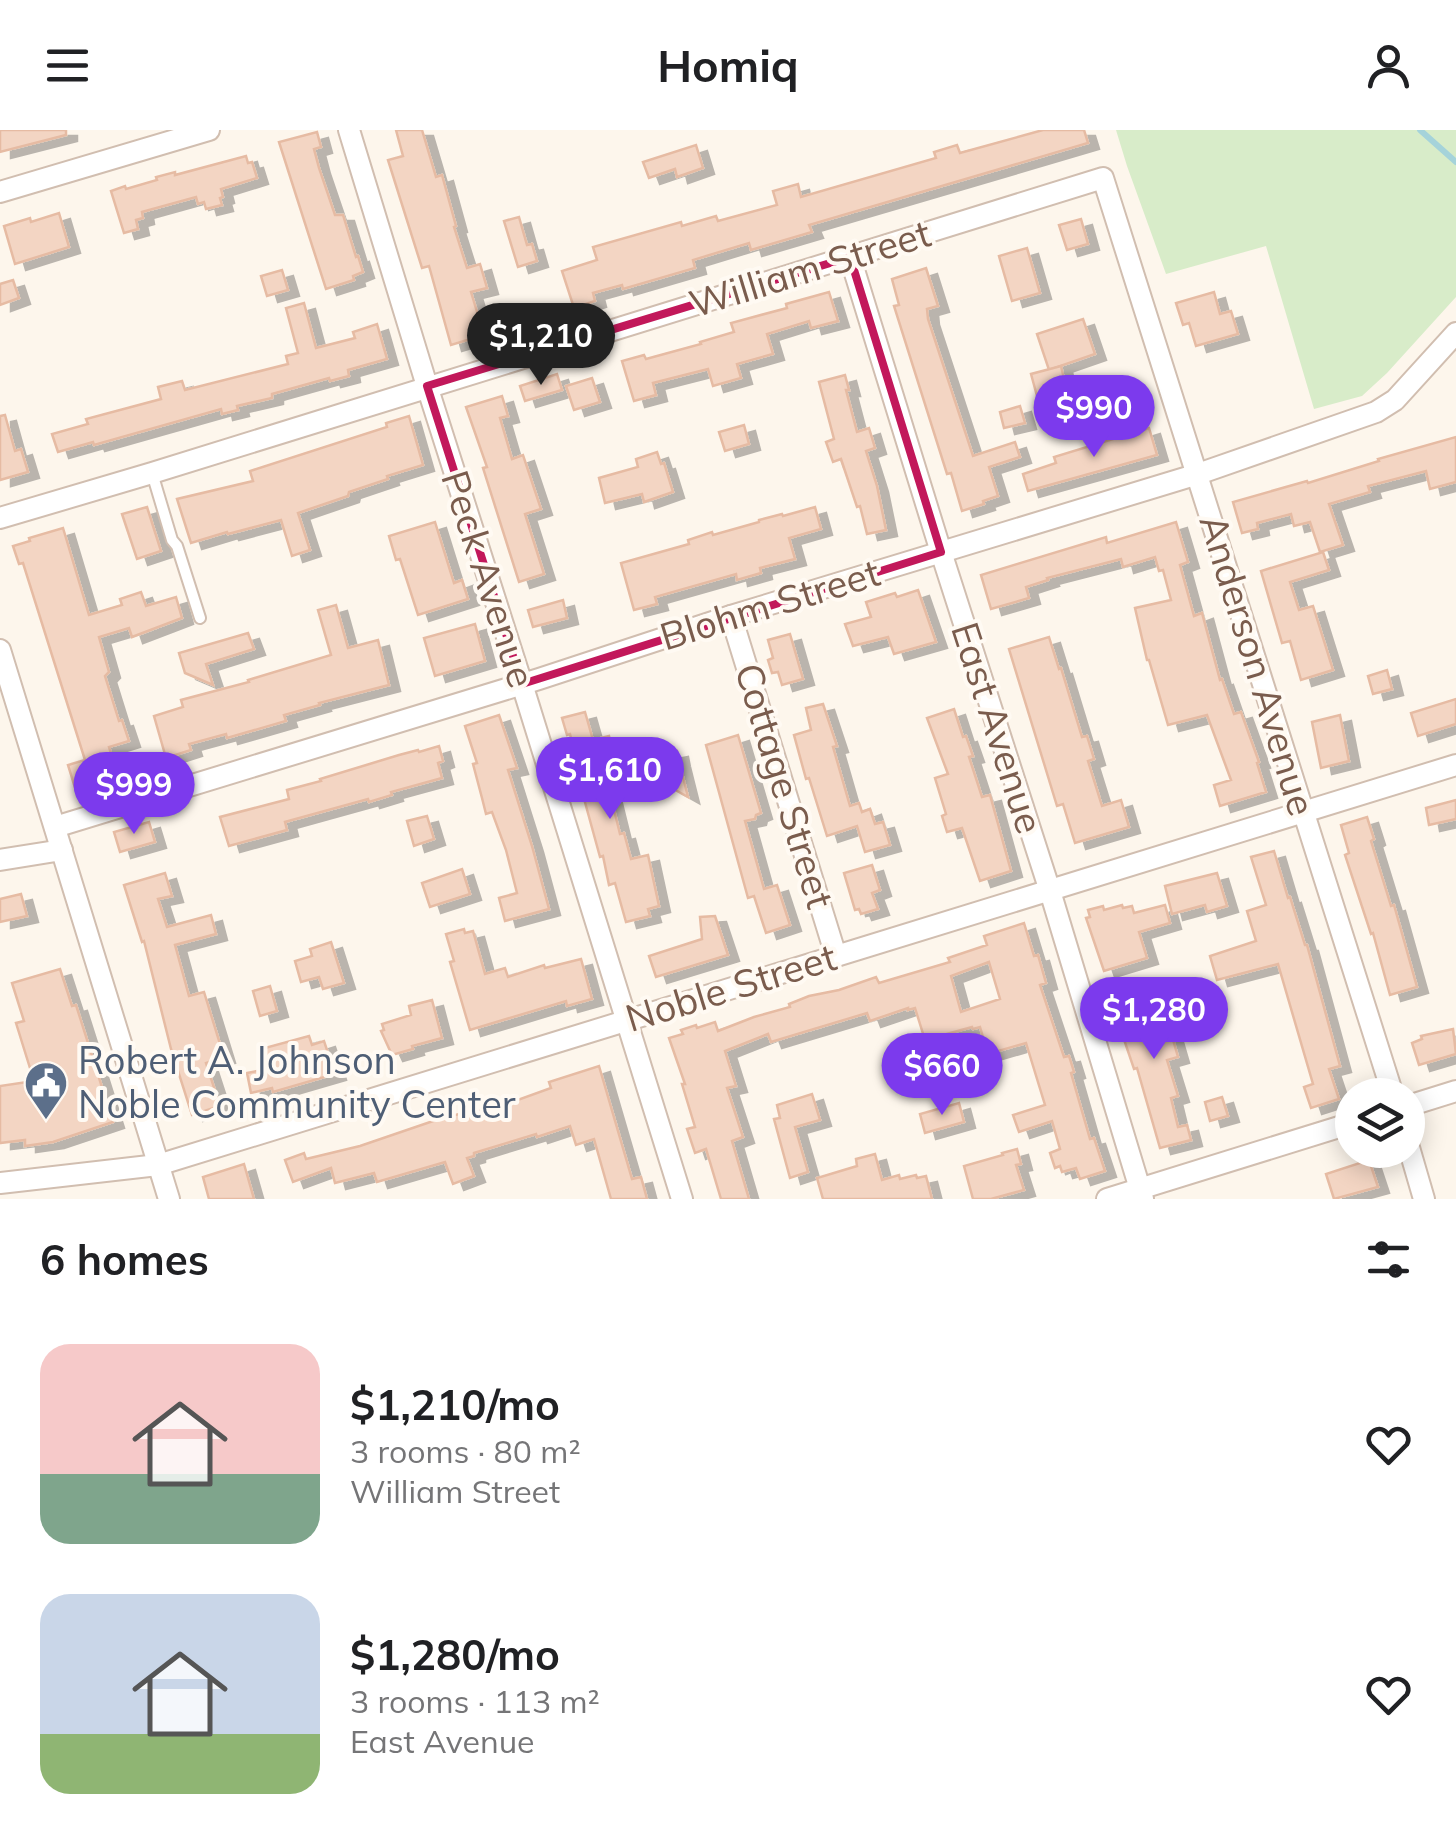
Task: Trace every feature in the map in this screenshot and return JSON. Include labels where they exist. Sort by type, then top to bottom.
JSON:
[{"type":"street","points":[[0,192],[209,130]]},
{"type":"street","name":"Peck Avenue","points":[[350,130],[426,386],[682,1199]]},
{"type":"street","name":"William Street","points":[[0,518],[1103,178]]},
{"type":"street","name":"Anderson Avenue","points":[[1103,178],[1387,1078]]},
{"type":"street","name":"East Avenue","points":[[850,258],[1050,891],[1141,1194]]},
{"type":"street","name":"Blohm Street","points":[[55,827],[1198,474],[1376,412],[1395,400],[1456,333]]},
{"type":"street","name":"Cottage Street","points":[[731,616],[836,956]]},
{"type":"street","points":[[0,650],[168,1199]]},
{"type":"street","name":"Noble Street","points":[[0,1184],[158,1165],[1456,765]]},
{"type":"street","points":[[0,860],[62,850]]},
{"type":"street","points":[[1425,1101],[1456,1091]]},
{"type":"street","points":[[1107,1199],[1141,1194],[1335,1129]]},
{"type":"street","points":[[1415,1168],[1424,1199]]},
{"type":"lane","points":[[152,473],[200,618]]},
{"type":"highlighted area","points":[[850,257],[941,552],[522,684],[427,386]]},
{"type":"green space","points":[[1116,130],[1456,130],[1456,297],[1362,396],[1314,409],[1266,246],[1166,274]]},
{"type":"building","points":[[0,130],[66,130],[66,135],[0,152]]},
{"type":"building","points":[[396,130],[422,130],[436,177],[442,175],[467,268],[480,264],[487,288],[471,292],[484,335],[451,345],[429,266],[422,268],[388,160],[403,156]]},
{"type":"building","points":[[1043,130],[1084,130],[1088,143],[809,225],[812,232],[751,250],[749,243],[693,260],[695,268],[623,289],[622,285],[593,293],[595,301],[574,308],[562,271],[597,260],[593,247],[681,222],[682,226],[716,216],[718,221],[777,205],[773,191],[798,184],[801,197],[936,158],[934,152],[957,145],[960,153]]},
{"type":"building","points":[[317,132],[321,147],[314,149],[319,168],[335,215],[343,215],[363,272],[353,276],[354,280],[326,289],[279,142]]},
{"type":"building","points":[[696,145],[703,168],[677,177],[675,169],[649,178],[643,162]]},
{"type":"building","points":[[246,156],[257,178],[221,189],[222,205],[206,209],[196,197],[142,212],[143,218],[136,220],[138,229],[124,233],[111,191]]},
{"type":"building","points":[[59,213],[69,247],[15,264],[4,226]]},
{"type":"building","points":[[519,217],[527,245],[532,244],[537,261],[518,267],[504,221]]},
{"type":"building","points":[[1081,219],[1088,244],[1067,250],[1059,225]]},
{"type":"building","points":[[1027,248],[1040,293],[1012,301],[999,256]]},
{"type":"building","points":[[926,268],[938,306],[927,309],[928,319],[973,456],[1015,442],[1020,457],[989,467],[998,496],[962,511],[894,306],[899,305],[892,279]]},
{"type":"building","points":[[282,270],[288,290],[267,296],[261,276]]},
{"type":"building","points":[[13,280],[19,298],[0,305],[0,284]]},
{"type":"building","points":[[829,292],[838,321],[811,328],[809,321],[767,334],[773,354],[737,364],[741,378],[713,386],[708,369],[653,383],[656,395],[634,401],[622,361],[644,355],[646,359],[701,344],[734,332],[731,323]]},
{"type":"building","points":[[1214,292],[1220,314],[1231,311],[1238,334],[1196,346],[1189,323],[1183,325],[1176,303]]},
{"type":"building","points":[[304,303],[316,348],[355,338],[353,332],[377,324],[387,359],[348,370],[349,376],[272,394],[272,398],[237,406],[238,410],[222,414],[221,409],[58,452],[52,434],[88,424],[86,419],[161,399],[158,387],[182,381],[185,390],[288,364],[286,356],[298,353],[286,308]]},
{"type":"building","points":[[1083,319],[1095,354],[1049,370],[1037,334]]},
{"type":"building","points":[[1061,366],[1066,388],[1037,396],[1031,374]]},
{"type":"building","points":[[557,374],[562,390],[525,401],[520,386]]},
{"type":"building","points":[[845,375],[857,432],[869,428],[875,448],[866,451],[886,530],[867,534],[841,459],[833,462],[826,442],[834,439],[819,382]]},
{"type":"building","points":[[592,378],[600,402],[574,410],[566,386]]},
{"type":"building","points":[[502,396],[508,416],[500,418],[512,459],[523,455],[541,509],[525,514],[544,574],[519,582],[466,407]]},
{"type":"building","points":[[1020,406],[1025,423],[1004,428],[1000,412]]},
{"type":"building","points":[[5,415],[15,451],[21,449],[28,472],[0,480],[0,416]]},
{"type":"building","points":[[409,416],[423,465],[298,513],[310,550],[292,556],[281,520],[191,543],[177,499],[253,481],[250,471],[387,427],[386,423]]},
{"type":"building","points":[[744,425],[749,444],[725,451],[719,432]]},
{"type":"building","points":[[1149,428],[1157,455],[1028,491],[1023,474],[1056,463],[1054,457]]},
{"type":"building","points":[[1456,437],[1456,482],[1430,489],[1426,471],[1368,486],[1370,492],[1329,504],[1343,545],[1320,552],[1310,522],[1294,526],[1291,514],[1257,523],[1258,529],[1242,533],[1233,502]]},
{"type":"building","points":[[657,452],[673,492],[644,502],[642,494],[605,503],[599,478],[638,467],[636,459]]},
{"type":"building","points":[[147,507],[161,551],[137,559],[122,514]]},
{"type":"building","points":[[815,507],[821,529],[789,538],[795,559],[760,568],[761,573],[737,580],[736,574],[655,597],[657,604],[634,610],[621,563],[689,544],[688,540],[712,532],[713,535]]},
{"type":"building","points":[[435,522],[454,583],[462,580],[468,599],[418,615],[389,536]]},
{"type":"building","points":[[1176,522],[1188,562],[1180,565],[1194,616],[1202,613],[1220,680],[1234,714],[1241,712],[1266,792],[1220,806],[1214,785],[1231,780],[1207,715],[1168,725],[1147,660],[1135,608],[1171,600],[1155,557],[1123,567],[1121,559],[1047,578],[1026,587],[1029,598],[991,609],[981,575],[1106,537],[1107,543]]},
{"type":"building","points":[[63,528],[89,615],[122,605],[120,599],[141,592],[146,606],[176,597],[182,618],[132,637],[129,628],[99,637],[109,672],[105,676],[129,741],[109,747],[119,778],[76,791],[68,765],[85,760],[23,563],[19,564],[13,546]]},
{"type":"building","points":[[1323,552],[1329,570],[1290,582],[1299,610],[1313,606],[1333,670],[1301,680],[1290,641],[1282,643],[1261,571]]},
{"type":"building","points":[[918,590],[936,642],[894,654],[888,637],[853,646],[845,624],[871,617],[866,602]]},
{"type":"building","points":[[563,600],[567,618],[533,627],[528,610]]},
{"type":"building","points":[[336,605],[348,648],[378,640],[389,685],[284,715],[286,721],[189,744],[191,750],[166,758],[154,716],[183,707],[181,700],[331,655],[318,610]]},
{"type":"building","points":[[475,624],[485,661],[435,676],[424,638]]},
{"type":"building","points":[[248,633],[254,649],[206,664],[213,685],[185,673],[179,653]]},
{"type":"building","points":[[790,634],[803,679],[782,685],[778,672],[772,673],[768,640]]},
{"type":"building","points":[[1049,637],[1082,737],[1087,736],[1094,759],[1088,761],[1102,806],[1121,800],[1129,827],[1075,843],[1063,804],[1057,806],[1009,649]]},
{"type":"building","points":[[1387,670],[1392,689],[1373,694],[1368,676]]},
{"type":"building","points":[[1456,699],[1456,724],[1418,736],[1411,713]]},
{"type":"building","points":[[823,704],[850,806],[859,803],[862,812],[870,809],[875,824],[883,822],[890,845],[865,852],[857,826],[827,836],[794,735],[811,730],[806,708]]},
{"type":"building","points":[[954,709],[973,756],[969,757],[982,797],[990,795],[1011,871],[980,881],[962,828],[947,832],[935,778],[948,774],[927,718]]},
{"type":"building","points":[[585,712],[593,740],[609,736],[615,762],[603,765],[620,834],[624,833],[631,859],[648,855],[659,906],[648,909],[650,916],[626,922],[615,883],[609,885],[603,856],[600,857],[570,734],[567,735],[562,718]]},
{"type":"building","points":[[499,715],[517,768],[508,770],[549,909],[505,921],[499,898],[517,893],[492,812],[486,814],[473,764],[477,763],[465,726]]},
{"type":"building","points":[[1340,715],[1349,761],[1321,768],[1312,722]]},
{"type":"building","points":[[738,735],[761,813],[745,821],[764,889],[777,885],[790,925],[766,933],[754,896],[748,898],[706,745]]},
{"type":"building","points":[[439,746],[442,778],[369,802],[368,799],[285,822],[287,830],[229,846],[220,817],[289,799],[287,790],[320,779]]},
{"type":"building","points":[[677,751],[688,797],[670,787],[662,754]]},
{"type":"building","points":[[1456,800],[1456,819],[1429,825],[1426,808]]},
{"type":"building","points":[[427,816],[434,839],[414,846],[407,821]]},
{"type":"building","points":[[1367,817],[1417,987],[1390,995],[1345,855],[1349,853],[1341,825]]},
{"type":"building","points":[[149,822],[155,842],[120,852],[114,832]]},
{"type":"building","points":[[1274,851],[1307,945],[1340,1066],[1329,1069],[1335,1100],[1311,1108],[1304,1087],[1313,1084],[1278,964],[1217,980],[1210,956],[1256,941],[1247,911],[1266,905],[1251,857]]},
{"type":"building","points":[[872,865],[880,890],[872,893],[878,909],[861,914],[859,909],[855,910],[844,873]]},
{"type":"building","points":[[462,869],[470,894],[430,907],[422,883]]},
{"type":"building","points":[[165,873],[172,896],[158,899],[167,927],[211,915],[216,934],[175,945],[189,996],[204,992],[224,1057],[206,1063],[220,1106],[192,1115],[144,941],[124,885]]},
{"type":"building","points":[[1217,873],[1227,906],[1207,912],[1205,905],[1172,914],[1165,886]]},
{"type":"building","points":[[21,894],[27,916],[0,922],[0,899]]},
{"type":"building","points":[[1165,905],[1170,923],[1139,932],[1147,958],[1104,971],[1086,918],[1090,917],[1088,910],[1132,906],[1134,913]]},
{"type":"building","points":[[715,916],[728,955],[656,977],[649,956],[702,939],[700,917]]},
{"type":"building","points":[[1024,923],[1034,956],[1038,955],[1046,983],[1040,985],[1064,1057],[1069,1056],[1074,1072],[1071,1073],[1090,1139],[1094,1138],[1105,1171],[1080,1179],[1076,1168],[1062,1172],[1060,1166],[1055,1168],[1050,1153],[1060,1149],[1052,1121],[1019,1132],[1013,1115],[1045,1105],[1026,1043],[988,1054],[980,1027],[925,1040],[915,1008],[908,1008],[870,1021],[867,1013],[771,1042],[768,1034],[725,1051],[736,1086],[727,1088],[743,1137],[732,1141],[749,1199],[721,1199],[706,1149],[695,1153],[687,1129],[695,1127],[669,1038],[683,1034],[681,1030],[715,1022],[718,1031],[790,1007],[789,1004],[809,996],[876,977],[879,983],[950,962],[948,958],[987,945],[984,936]],"holes":[[[989,962],[1000,999],[961,1012],[951,976]]]},
{"type":"building","points":[[464,929],[465,933],[473,931],[485,974],[505,968],[508,977],[544,965],[545,968],[581,959],[592,999],[567,1006],[566,1001],[470,1030],[446,934]]},
{"type":"building","points":[[331,942],[344,983],[323,989],[319,977],[301,982],[295,961],[312,956],[310,949]]},
{"type":"building","points":[[60,969],[72,1006],[76,1005],[113,1122],[53,1142],[25,1146],[25,1140],[0,1143],[0,1086],[34,1081],[16,1023],[24,1021],[12,983]]},
{"type":"building","points":[[270,986],[277,1011],[260,1016],[253,991]]},
{"type":"building","points":[[1158,993],[1159,998],[1164,997],[1178,1057],[1167,1060],[1178,1096],[1171,1098],[1178,1127],[1187,1125],[1191,1140],[1160,1148],[1137,1068],[1134,1069],[1114,1010],[1130,1005],[1129,1000]]},
{"type":"building","points":[[432,1000],[442,1038],[392,1055],[381,1031],[382,1024],[411,1015],[409,1006]]},
{"type":"building","points":[[1453,1029],[1456,1054],[1419,1065],[1412,1043],[1421,1036]]},
{"type":"building","points":[[309,1036],[312,1045],[324,1041],[335,1074],[273,1092],[272,1088],[251,1093],[247,1073],[267,1069],[261,1049]]},
{"type":"building","points":[[599,1066],[632,1179],[641,1177],[647,1199],[611,1199],[594,1139],[576,1145],[570,1126],[474,1153],[467,1158],[474,1176],[453,1184],[445,1162],[377,1182],[374,1173],[335,1183],[331,1168],[293,1182],[285,1160],[304,1153],[306,1159],[360,1146],[439,1119],[504,1105],[551,1088],[549,1082]]},
{"type":"building","points":[[812,1094],[820,1120],[795,1127],[808,1172],[790,1178],[774,1119],[780,1118],[777,1105]]},
{"type":"building","points":[[1222,1097],[1228,1116],[1210,1121],[1205,1102]]},
{"type":"building","points":[[959,1103],[964,1122],[925,1133],[920,1114]]},
{"type":"building","points":[[1017,1149],[1021,1164],[1016,1165],[1024,1190],[991,1199],[973,1199],[964,1166]]},
{"type":"building","points":[[875,1154],[882,1180],[899,1175],[900,1179],[926,1176],[932,1199],[823,1199],[817,1178],[857,1166],[856,1159]]},
{"type":"building","points":[[244,1164],[254,1199],[209,1199],[203,1177]]},
{"type":"building","points":[[1344,1168],[1372,1168],[1378,1187],[1334,1199],[1326,1174]]},
{"type":"waterway","points":[[1420,130],[1456,162]]},
{"type":"place","name":"Robert A. Johnson Noble Community Center","points":[[46,1121]]}]
